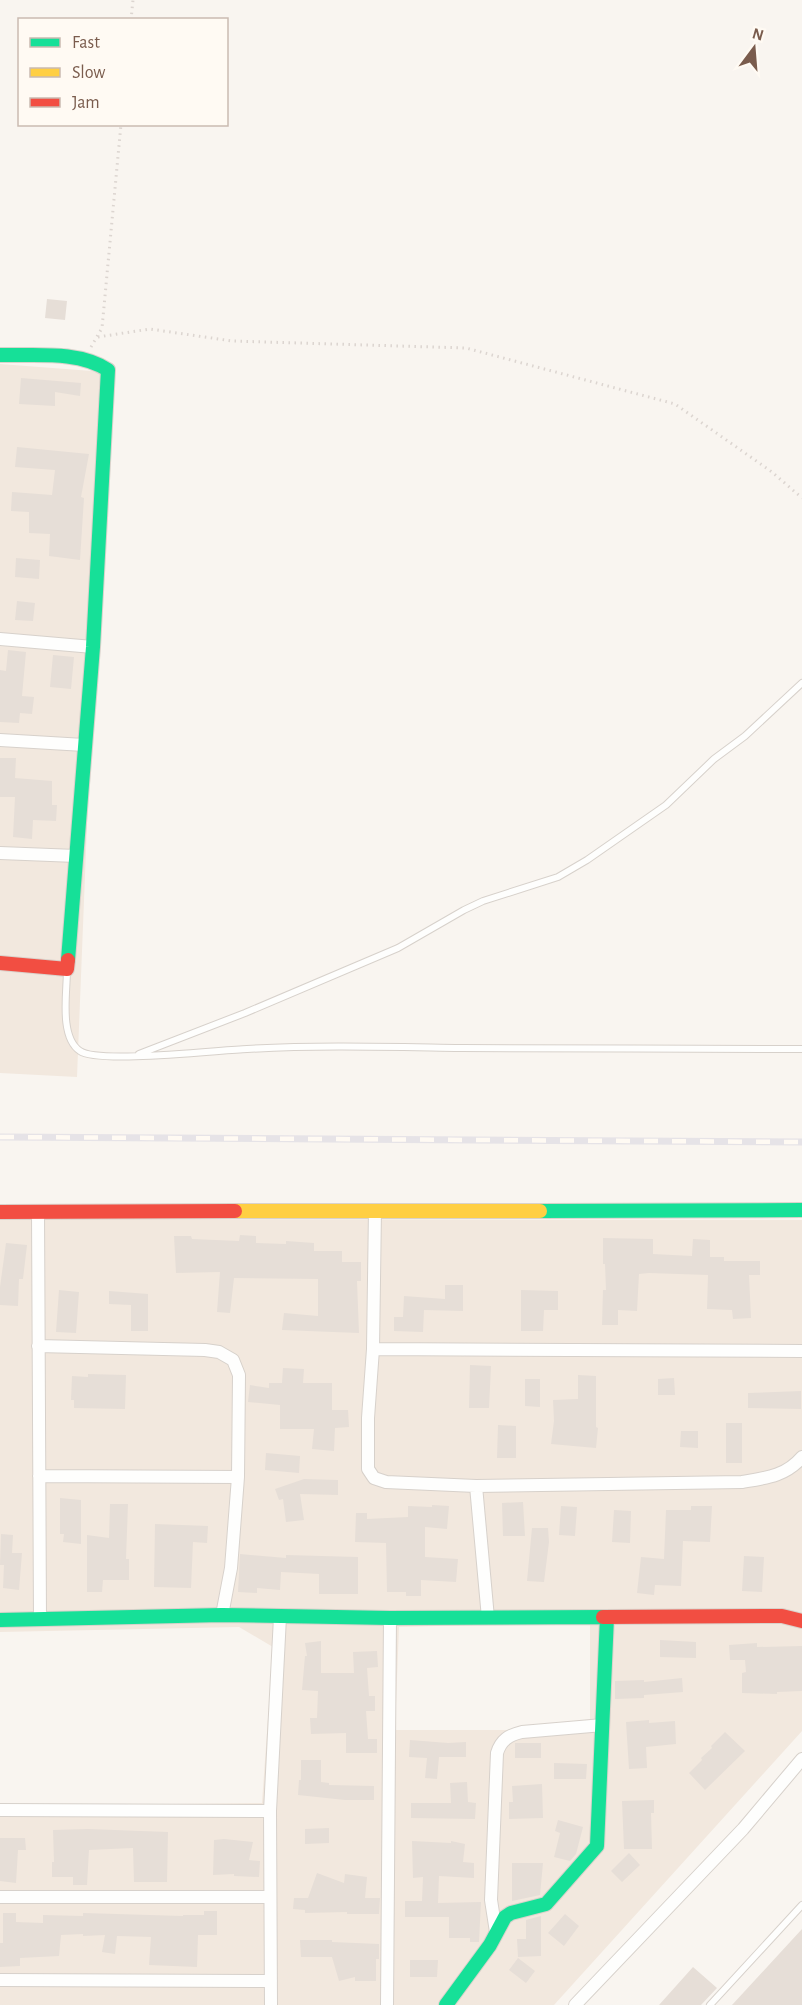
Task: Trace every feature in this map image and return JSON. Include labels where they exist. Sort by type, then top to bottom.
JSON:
[{"type":"street","points":[[0,355],[83,358],[102,364],[108,370],[93,647],[68,969],[0,963]]},
{"type":"street","points":[[0,639],[93,647]]},
{"type":"street","points":[[0,740],[84,745]]},
{"type":"street","points":[[0,853],[76,856]]},
{"type":"street","points":[[375,1210],[373,1349],[368,1418],[368,1469],[374,1478],[386,1482],[476,1486],[742,1482],[774,1477],[794,1467],[802,1457]]},
{"type":"street","points":[[0,1212],[802,1210]]},
{"type":"street","points":[[38,1211],[40,1620]]},
{"type":"street","points":[[38,1346],[205,1350],[219,1352],[233,1360],[239,1375],[238,1478],[231,1568],[222,1615]]},
{"type":"street","points":[[373,1349],[802,1351]]},
{"type":"street","points":[[39,1476],[238,1478]]},
{"type":"street","points":[[476,1486],[488,1618]]},
{"type":"street","points":[[0,1620],[222,1615],[390,1618],[782,1616],[802,1621]]},
{"type":"street","points":[[271,2005],[270,1811],[280,1617]]},
{"type":"street","points":[[446,2005],[490,1945],[505,1917],[546,1904],[597,1846],[607,1617]]},
{"type":"street","points":[[387,2005],[390,1618]]},
{"type":"street","points":[[496,1932],[491,1900],[499,1746],[512,1734],[603,1725]]},
{"type":"street","points":[[576,2005],[743,1828],[802,1759]]},
{"type":"street","points":[[0,1810],[270,1811]]},
{"type":"street","points":[[0,1897],[270,1897]]},
{"type":"street","points":[[0,1980],[271,1981]]},
{"type":"lane","points":[[133,1056],[244,1013],[398,948],[483,901],[565,873],[666,804],[802,683]]},
{"type":"lane","points":[[68,969],[66,1019],[70,1041],[81,1052],[95,1056],[338,1047],[802,1049]]},
{"type":"lane","points":[[710,2005],[802,1905]]},
{"type":"path","points":[[131,18],[133,0]]},
{"type":"path","points":[[83,358],[102,328],[121,126]]},
{"type":"path","points":[[98,337],[150,329],[232,341],[466,348],[675,404],[772,472],[802,498]]},
{"type":"shaded area","points":[[0,364],[105,372],[77,1077],[0,1073]]},
{"type":"shaded area","points":[[0,1219],[802,1220],[802,1731],[554,2005],[0,2005],[0,1806],[262,1803],[273,1647],[239,1627],[0,1632]],"holes":[[[590,1622],[590,1730],[395,1730],[399,1627]]]},
{"type":"building","points":[[47,299],[67,301],[65,320],[45,318]]},
{"type":"building","points":[[21,378],[81,383],[80,396],[55,392],[55,406],[19,404]]},
{"type":"building","points":[[17,447],[89,454],[81,497],[84,498],[80,560],[49,556],[50,534],[29,533],[29,512],[11,511],[12,492],[52,495],[55,470],[15,467]]},
{"type":"building","points":[[16,558],[40,560],[39,579],[15,577]]},
{"type":"building","points":[[17,601],[35,603],[33,621],[15,620]]},
{"type":"building","points":[[8,650],[26,652],[22,696],[34,697],[32,714],[20,713],[19,723],[0,722],[0,670],[6,671]]},
{"type":"building","points":[[53,655],[74,657],[71,689],[50,687]]},
{"type":"building","points":[[0,758],[16,758],[15,778],[52,781],[52,805],[57,805],[56,821],[33,820],[32,839],[13,837],[15,797],[0,797]]},
{"type":"building","points":[[240,1235],[256,1236],[256,1243],[286,1244],[286,1241],[314,1243],[314,1251],[342,1251],[342,1262],[361,1262],[361,1281],[357,1281],[359,1333],[282,1330],[284,1313],[318,1316],[318,1279],[234,1278],[230,1313],[217,1312],[220,1272],[176,1273],[174,1236],[239,1241]]},
{"type":"building","points":[[603,1238],[653,1239],[653,1254],[692,1256],[693,1239],[710,1240],[710,1257],[724,1257],[724,1261],[760,1261],[760,1275],[749,1275],[751,1318],[733,1319],[732,1310],[707,1309],[708,1275],[649,1273],[639,1274],[637,1311],[618,1310],[618,1325],[602,1325],[603,1290],[606,1290]]},
{"type":"building","points":[[6,1243],[27,1245],[23,1279],[19,1279],[18,1306],[0,1305]]},
{"type":"building","points":[[445,1285],[463,1285],[463,1311],[424,1310],[423,1332],[394,1331],[394,1317],[403,1317],[404,1296],[445,1299]]},
{"type":"building","points":[[59,1290],[79,1292],[76,1333],[56,1332]]},
{"type":"building","points":[[521,1290],[558,1291],[558,1310],[544,1310],[543,1331],[521,1331]]},
{"type":"building","points":[[109,1291],[148,1294],[148,1331],[131,1331],[131,1305],[109,1304]]},
{"type":"building","points":[[470,1365],[491,1366],[489,1408],[469,1408]]},
{"type":"building","points":[[283,1368],[304,1369],[303,1383],[332,1383],[332,1410],[348,1410],[349,1427],[335,1428],[334,1451],[312,1449],[314,1429],[280,1429],[280,1405],[248,1402],[250,1385],[269,1388],[269,1383],[282,1383]]},
{"type":"building","points":[[88,1374],[126,1375],[125,1409],[74,1408],[74,1400],[71,1400],[72,1376],[88,1377]]},
{"type":"building","points":[[578,1375],[596,1376],[596,1427],[598,1428],[596,1448],[551,1444],[554,1421],[553,1400],[578,1399]]},
{"type":"building","points":[[674,1378],[675,1395],[658,1395],[658,1379]]},
{"type":"building","points":[[525,1379],[540,1379],[540,1407],[525,1406]]},
{"type":"building","points":[[801,1391],[801,1409],[748,1408],[748,1393]]},
{"type":"building","points":[[726,1423],[742,1423],[742,1463],[726,1463]]},
{"type":"building","points":[[498,1425],[516,1426],[516,1458],[497,1458]]},
{"type":"building","points":[[681,1431],[698,1431],[698,1448],[680,1447]]},
{"type":"building","points":[[266,1453],[300,1456],[299,1473],[265,1470]]},
{"type":"building","points":[[304,1479],[338,1480],[338,1495],[300,1494],[304,1520],[286,1522],[283,1499],[279,1500],[275,1489]]},
{"type":"building","points":[[60,1498],[81,1500],[81,1544],[63,1542],[64,1534],[60,1534]]},
{"type":"building","points":[[523,1502],[525,1536],[503,1536],[502,1503]]},
{"type":"building","points":[[110,1504],[128,1504],[126,1559],[129,1559],[129,1580],[103,1580],[102,1592],[87,1592],[87,1535],[109,1538]]},
{"type":"building","points":[[432,1505],[449,1506],[447,1529],[425,1527],[425,1557],[458,1559],[456,1582],[421,1580],[421,1596],[406,1596],[406,1592],[387,1592],[386,1543],[355,1542],[356,1513],[367,1513],[367,1519],[408,1517],[408,1506],[432,1507]]},
{"type":"building","points":[[561,1506],[577,1507],[575,1536],[559,1535]]},
{"type":"building","points":[[691,1506],[712,1506],[710,1542],[683,1541],[681,1586],[655,1585],[654,1595],[637,1593],[641,1557],[664,1559],[666,1510],[691,1510]]},
{"type":"building","points":[[614,1510],[631,1511],[630,1543],[612,1542]]},
{"type":"building","points":[[155,1524],[208,1526],[207,1543],[193,1542],[191,1588],[154,1587]]},
{"type":"building","points":[[532,1528],[548,1528],[549,1542],[544,1582],[527,1581]]},
{"type":"building","points":[[1,1534],[13,1535],[12,1553],[22,1553],[19,1590],[3,1588],[4,1565],[0,1565]]},
{"type":"building","points":[[240,1554],[286,1558],[286,1555],[358,1557],[358,1594],[319,1594],[319,1574],[281,1572],[280,1590],[257,1588],[257,1593],[238,1592]]},
{"type":"building","points":[[744,1556],[764,1557],[762,1592],[742,1591]]},
{"type":"building","points":[[660,1640],[696,1642],[696,1658],[660,1657]]},
{"type":"building","points":[[321,1641],[321,1673],[354,1673],[353,1652],[377,1651],[378,1667],[367,1668],[369,1696],[375,1696],[375,1711],[366,1711],[368,1739],[377,1739],[377,1753],[346,1753],[346,1733],[311,1734],[310,1718],[317,1718],[318,1691],[302,1690],[305,1656],[307,1656],[305,1643]]},
{"type":"building","points":[[757,1643],[757,1647],[802,1646],[802,1691],[777,1692],[777,1694],[742,1693],[742,1673],[746,1672],[745,1660],[730,1660],[729,1645]]},
{"type":"building","points":[[682,1678],[683,1692],[644,1695],[644,1698],[615,1699],[615,1681],[644,1680],[644,1682]]},
{"type":"building","points":[[649,1720],[649,1723],[675,1721],[676,1744],[646,1747],[647,1768],[629,1769],[626,1722]]},
{"type":"building","points":[[725,1732],[745,1751],[705,1790],[689,1773]]},
{"type":"building","points":[[410,1740],[466,1742],[466,1757],[439,1757],[437,1779],[425,1778],[427,1758],[409,1757]]},
{"type":"building","points":[[515,1743],[541,1743],[541,1758],[515,1758]]},
{"type":"building","points":[[301,1760],[321,1760],[321,1782],[329,1783],[329,1785],[374,1786],[374,1800],[345,1800],[298,1795]]},
{"type":"building","points":[[554,1763],[587,1764],[586,1779],[554,1779]]},
{"type":"building","points":[[467,1782],[468,1802],[476,1803],[475,1819],[411,1818],[411,1803],[451,1803],[450,1783]]},
{"type":"building","points":[[542,1784],[543,1818],[509,1819],[509,1802],[513,1802],[512,1786]]},
{"type":"building","points":[[654,1800],[654,1813],[651,1813],[652,1849],[624,1849],[622,1801]]},
{"type":"building","points":[[558,1820],[583,1827],[576,1854],[570,1861],[554,1857],[560,1833],[555,1831]]},
{"type":"building","points":[[329,1828],[329,1843],[305,1844],[305,1829]]},
{"type":"building","points":[[53,1830],[168,1832],[167,1882],[134,1882],[133,1848],[89,1850],[87,1885],[73,1885],[73,1877],[52,1877]]},
{"type":"building","points":[[0,1838],[25,1838],[26,1850],[18,1850],[16,1883],[0,1881]]},
{"type":"building","points":[[214,1840],[253,1842],[249,1860],[260,1861],[259,1877],[234,1876],[234,1874],[213,1875]]},
{"type":"building","points":[[412,1841],[451,1843],[451,1841],[465,1844],[463,1862],[474,1863],[474,1878],[439,1876],[438,1903],[481,1902],[479,1942],[470,1942],[470,1938],[449,1938],[449,1917],[405,1917],[405,1901],[422,1901],[423,1877],[413,1878]]},
{"type":"building","points":[[629,1853],[640,1865],[622,1882],[611,1871]]},
{"type":"building","points":[[512,1863],[543,1863],[540,1895],[512,1901]]},
{"type":"building","points":[[317,1873],[344,1883],[345,1874],[367,1877],[365,1898],[380,1898],[379,1914],[305,1913],[305,1910],[293,1909],[294,1898],[308,1898]]},
{"type":"building","points":[[204,1911],[217,1911],[217,1935],[198,1935],[197,1967],[149,1965],[151,1937],[117,1936],[115,1954],[102,1952],[105,1935],[83,1936],[83,1934],[61,1935],[59,1956],[20,1958],[20,1966],[0,1967],[3,1913],[16,1913],[16,1922],[43,1923],[43,1915],[83,1916],[83,1913],[183,1916],[204,1915]]},
{"type":"building","points":[[565,1914],[579,1926],[564,1946],[548,1933]]},
{"type":"building","points":[[541,1916],[541,1956],[518,1957],[517,1939],[526,1939],[526,1920]]},
{"type":"building","points":[[802,1929],[802,2005],[732,2005]]},
{"type":"building","points":[[300,1940],[379,1944],[376,1981],[355,1981],[355,1977],[339,1981],[332,1957],[301,1957]]},
{"type":"building","points":[[518,1958],[535,1971],[526,1983],[509,1970]]},
{"type":"building","points":[[410,1960],[438,1960],[437,1977],[410,1977]]},
{"type":"building","points":[[693,1967],[717,1988],[701,2005],[659,2005]]},
{"type":"railway","points":[[0,1137],[802,1142]]},
{"type":"traffic: fast","points":[[0,355],[56,355],[83,359],[108,370],[93,647],[68,960]]},
{"type":"traffic: fast","points":[[540,1211],[802,1210]]},
{"type":"traffic: fast","points":[[0,1620],[222,1615],[390,1618],[603,1617]]},
{"type":"traffic: fast","points":[[446,2005],[490,1945],[505,1917],[511,1913],[546,1904],[597,1846],[607,1617]]},
{"type":"traffic: slow","points":[[235,1211],[540,1211]]},
{"type":"traffic: jam","points":[[0,963],[67,969],[68,960]]},
{"type":"traffic: jam","points":[[0,1212],[235,1211]]},
{"type":"traffic: jam","points":[[603,1617],[782,1616],[802,1621]]}]
